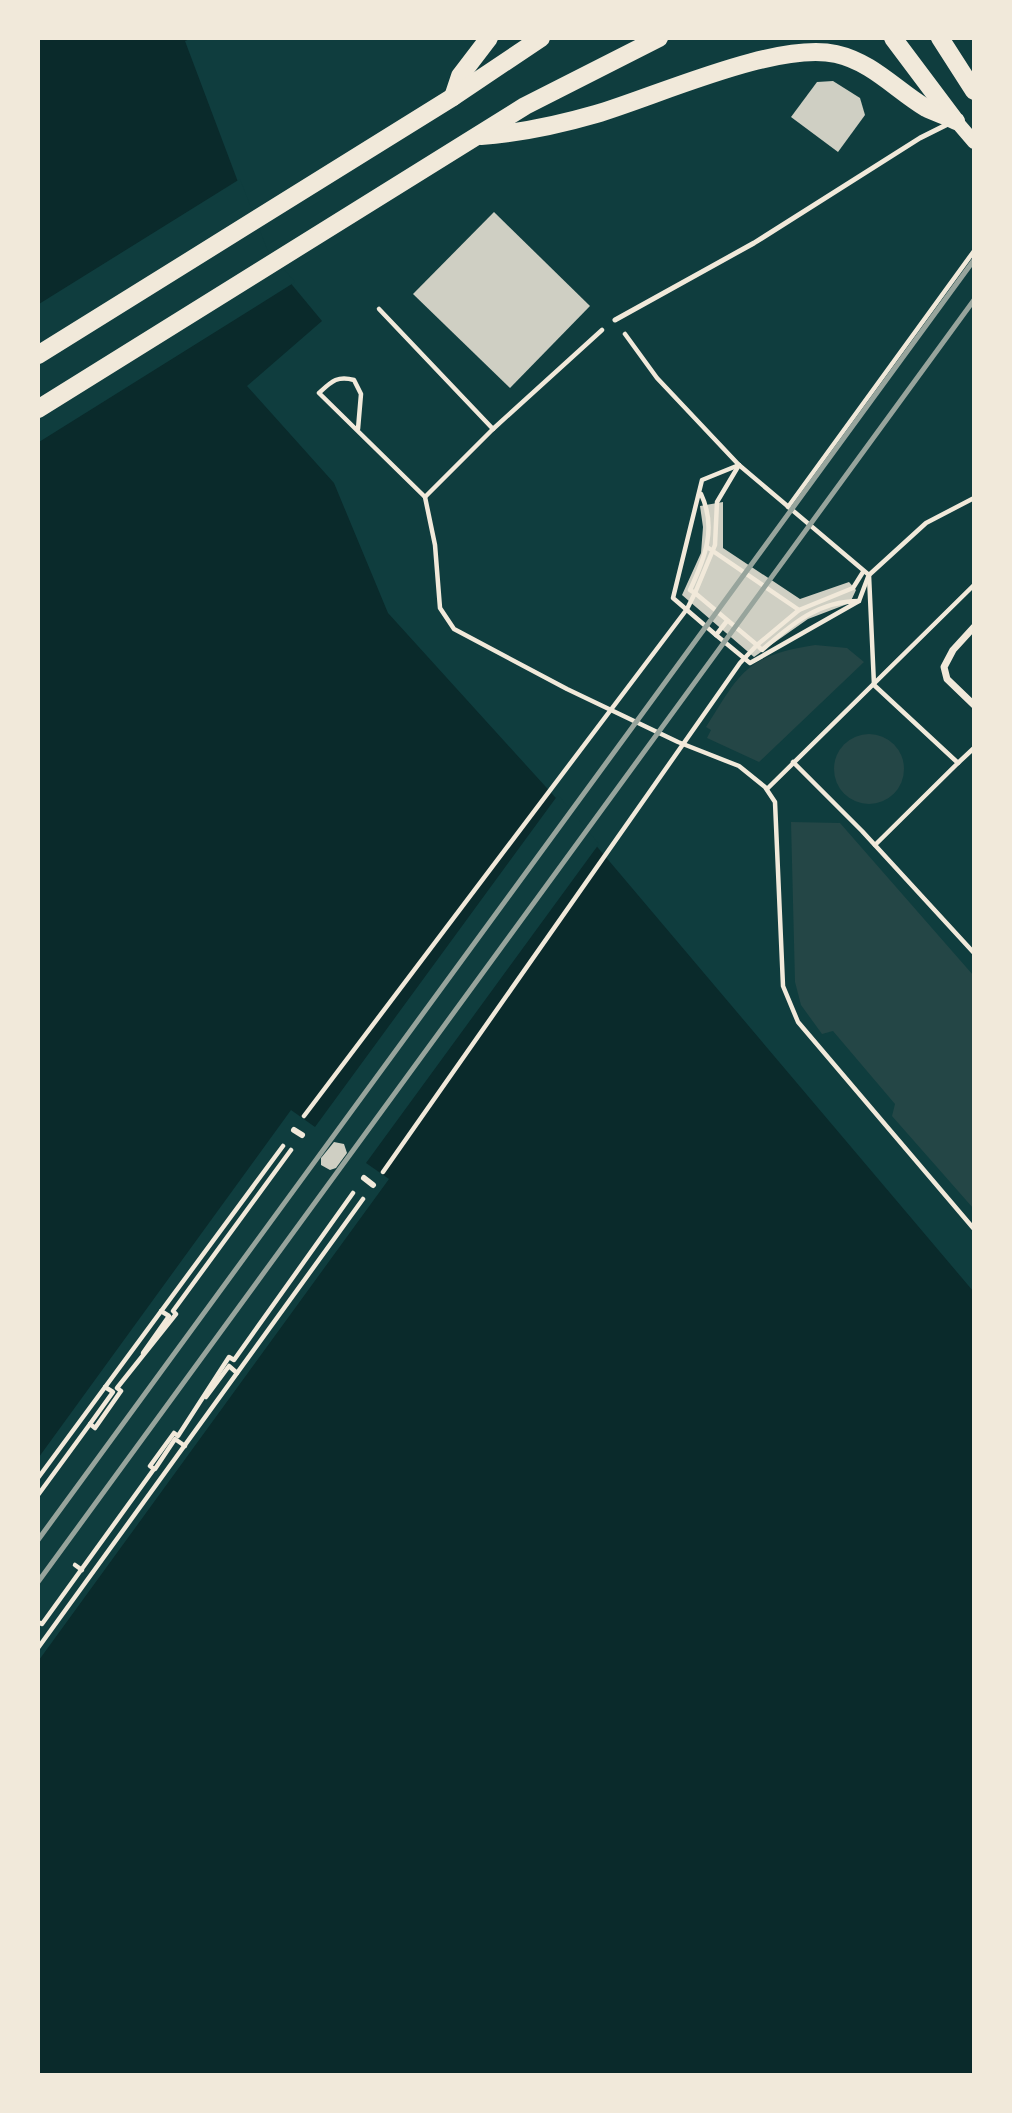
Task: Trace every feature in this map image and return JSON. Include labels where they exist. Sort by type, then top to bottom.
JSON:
[{"type":"main road","points":[[453,97],[460,76],[489,38]]},
{"type":"main road","points":[[38,355],[453,97],[541,38]]},
{"type":"main road","points":[[38,409],[536,100],[659,38]]},
{"type":"main road","points":[[893,38],[974,142]]},
{"type":"main road","points":[[940,38],[974,91]]},
{"type":"main road","points":[[478,137],[522,133],[762,60],[808,51],[836,54],[859,62],[926,107],[956,121]]},
{"type":"street","points":[[974,627],[953,650],[944,667],[947,679],[974,705]]},
{"type":"street","points":[[294,1130],[302,1135]]},
{"type":"street","points":[[364,1178],[373,1185]]},
{"type":"lane","points":[[615,320],[754,243],[920,138],[956,121]]},
{"type":"path","points":[[788,507],[974,251]]},
{"type":"path","points":[[379,309],[493,429]]},
{"type":"path","points":[[425,497],[493,429],[615,320],[657,378],[739,465],[869,575]]},
{"type":"path","points":[[358,429],[361,394],[354,380],[343,377],[332,380],[319,393],[425,497],[435,545],[440,608],[454,629],[567,689],[678,742],[739,766],[767,789],[775,803],[783,986],[789,1006],[798,1022],[974,1229]]},
{"type":"path","points":[[739,465],[702,480],[701,495],[673,597],[750,663],[859,601],[869,575],[926,523],[974,498]]},
{"type":"path","points":[[38,1478],[294,1130],[679,620],[695,593],[714,548],[717,502],[739,465]]},
{"type":"path","points":[[701,495],[707,507],[707,547],[691,590],[762,650],[804,615],[829,604],[859,601]]},
{"type":"path","points":[[707,547],[714,548],[804,615]]},
{"type":"path","points":[[38,1648],[373,1185],[740,663],[789,616],[808,605],[853,588],[863,572]]},
{"type":"path","points":[[869,575],[874,685],[958,763]]},
{"type":"path","points":[[767,789],[974,584]]},
{"type":"path","points":[[716,635],[727,621]]},
{"type":"path","points":[[876,845],[974,748]]},
{"type":"path","points":[[793,762],[876,845],[974,953]]},
{"type":"path","points":[[143,1353],[146,1355],[169,1324],[176,1314],[173,1311],[302,1135]]},
{"type":"path","points":[[206,1397],[202,1395],[229,1357],[234,1360],[364,1178]]},
{"type":"path","points":[[90,1424],[94,1428],[121,1391],[117,1388],[169,1316],[161,1311]]},
{"type":"path","points":[[155,1469],[150,1466],[174,1433],[178,1436],[229,1366],[237,1373]]},
{"type":"path","points":[[38,1494],[113,1392],[105,1387]]},
{"type":"path","points":[[40,1625],[175,1439],[185,1446]]},
{"type":"path","points":[[75,1566],[82,1570]]},
{"type":"shaded area","points":[[39,39],[190,39],[185,41],[264,251],[322,321],[247,386],[334,483],[388,613],[555,797],[973,1291],[973,2074],[39,2074]]},
{"type":"shaded area","points":[[815,645],[847,648],[864,662],[759,762],[707,738],[711,730],[706,727],[728,692],[748,669],[774,655]]},
{"type":"shaded area","points":[[869,734],[894,744],[904,769],[894,794],[869,804],[844,794],[834,769],[844,744]]},
{"type":"shaded area","points":[[791,822],[840,823],[973,975],[973,1208],[892,1116],[895,1104],[833,1031],[822,1034],[801,1005],[795,982]]},
{"type":"pier","points":[[240,179],[267,249],[295,282],[39,442],[39,304]]},
{"type":"pier","points":[[558,795],[599,844],[366,1163],[389,1179],[39,1660],[39,1457],[291,1110],[315,1127]]},
{"type":"building","points":[[833,81],[860,98],[865,115],[838,152],[791,117],[817,82]]},
{"type":"building","points":[[494,212],[590,306],[510,388],[413,294]]},
{"type":"building","points":[[723,502],[723,548],[800,599],[849,582],[856,590],[850,603],[808,619],[754,657],[682,595],[701,553],[703,527],[700,506]]},
{"type":"building","points":[[334,1142],[344,1144],[347,1153],[336,1168],[330,1170],[321,1165],[321,1158]]},
{"type":"railway","points":[[38,1540],[974,260]]},
{"type":"railway","points":[[38,1582],[974,300]]}]
